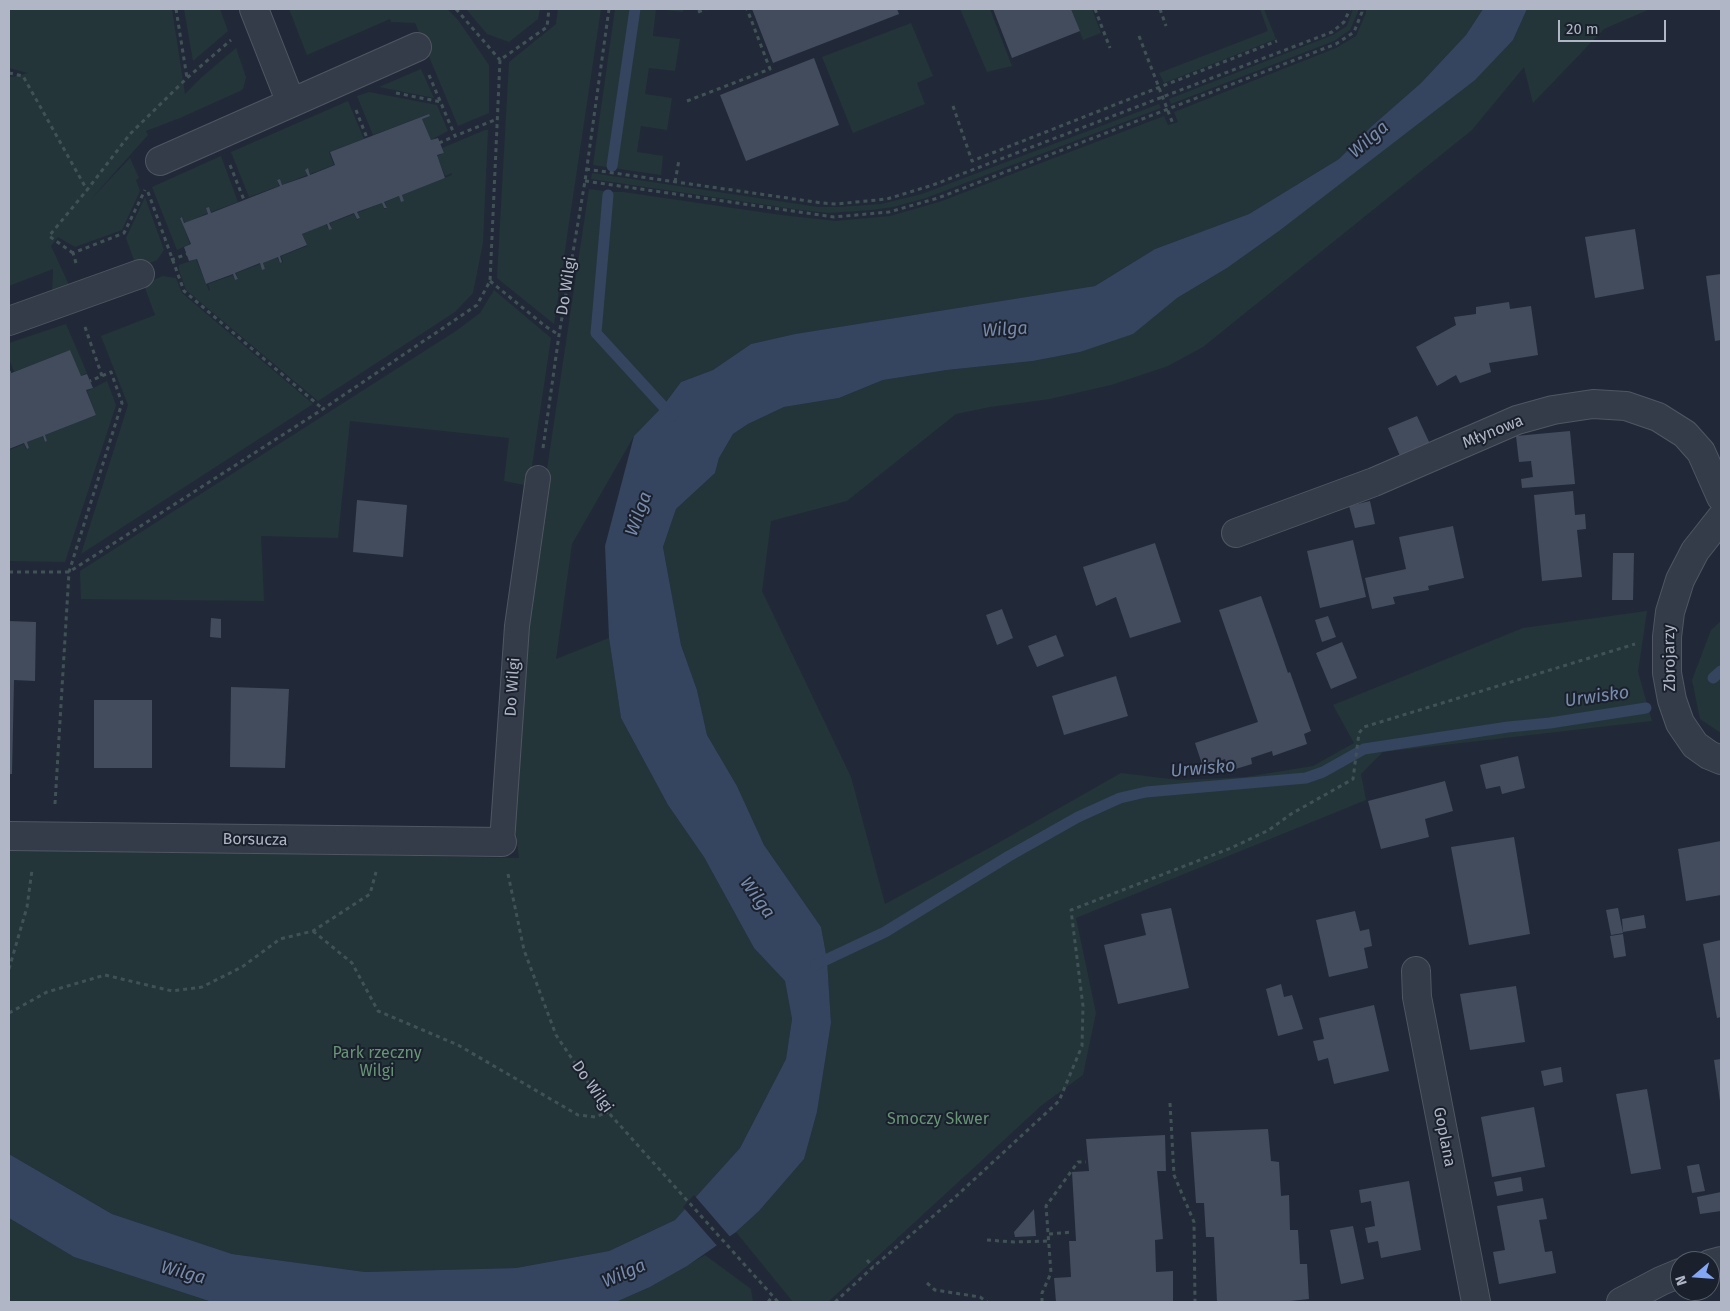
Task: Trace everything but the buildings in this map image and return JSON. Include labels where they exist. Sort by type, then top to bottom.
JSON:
[{"type":"street","points":[[256,13],[291,103]]},
{"type":"street","points":[[160,161],[417,48]]},
{"type":"street","points":[[9,321],[140,274]]},
{"type":"street","name":"Młynowa","points":[[1236,533],[1374,482],[1517,420],[1553,410],[1593,404],[1626,406],[1658,417],[1685,434],[1701,452],[1721,497]]},
{"type":"street","name":"Do Wilgi","points":[[502,842],[517,626],[538,478]]},
{"type":"street","name":"Zbrojarzy","points":[[1721,518],[1695,550],[1680,580],[1670,612],[1667,637],[1667,673],[1672,700],[1680,723],[1696,745],[1709,756],[1721,760]]},
{"type":"street","name":"Borsucza","points":[[9,836],[502,842]]},
{"type":"street","name":"Goplana","points":[[1416,971],[1417,997],[1476,1302]]},
{"type":"street","points":[[1621,1302],[1670,1277]]},
{"type":"path","points":[[176,9],[187,78]]},
{"type":"path","points":[[9,572],[69,572],[323,409],[477,305],[490,281],[500,60],[456,9]]},
{"type":"path","points":[[500,60],[546,27],[549,9]]},
{"type":"path","name":"Do Wilgi","points":[[538,478],[559,335],[585,181],[609,9]]},
{"type":"path","points":[[698,12],[706,9]]},
{"type":"path","points":[[686,101],[770,69],[747,9]]},
{"type":"path","points":[[1095,9],[1110,48]]},
{"type":"path","points":[[1160,9],[1166,26]]},
{"type":"path","points":[[586,169],[822,203],[836,204],[887,199],[933,185],[1332,32],[1344,22],[1350,9]]},
{"type":"path","points":[[585,181],[834,218],[889,212],[938,198],[1336,44],[1354,32],[1362,9]]},
{"type":"path","points":[[82,294],[83,283],[72,253],[50,236],[130,134],[256,13]]},
{"type":"path","points":[[1138,36],[1173,124]]},
{"type":"path","points":[[952,106],[972,161],[1277,41]]},
{"type":"path","points":[[417,48],[442,102],[455,136]]},
{"type":"path","points":[[9,72],[23,76],[87,190]]},
{"type":"path","points":[[393,92],[442,102]]},
{"type":"path","points":[[353,102],[367,138]]},
{"type":"path","points":[[440,143],[497,119]]},
{"type":"path","points":[[227,157],[244,200]]},
{"type":"path","points":[[676,182],[678,160]]},
{"type":"path","points":[[72,253],[124,233],[146,187],[184,291],[323,409]]},
{"type":"path","points":[[172,260],[187,254]]},
{"type":"path","points":[[490,281],[545,326],[559,335]]},
{"type":"path","points":[[82,321],[102,376]]},
{"type":"path","points":[[9,970],[45,837],[69,572],[122,403],[111,372],[90,381]]},
{"type":"path","points":[[835,1302],[952,1200],[1059,1101],[1082,1046],[1083,1006],[1072,910],[1231,848],[1270,830],[1291,814],[1353,779],[1359,733],[1364,727],[1599,655],[1667,637]]},
{"type":"path","points":[[9,1013],[47,992],[105,975],[172,991],[202,987],[242,967],[280,939],[313,931],[370,894],[386,841]]},
{"type":"path","name":"Do Wilgi","points":[[502,842],[524,950],[556,1035],[608,1112],[778,1302]]},
{"type":"path","points":[[313,931],[352,963],[378,1012],[458,1045],[578,1115],[595,1117],[608,1112]]},
{"type":"path","points":[[1170,1103],[1174,1175],[1194,1222],[1195,1302]]},
{"type":"path","points":[[1042,1302],[1042,1293],[1051,1272],[1046,1206],[1078,1162],[1086,1162]]},
{"type":"path","points":[[1049,1234],[1073,1232]]},
{"type":"path","points":[[987,1240],[1014,1242],[1049,1241]]},
{"type":"path","points":[[867,1260],[873,1267]]},
{"type":"path","points":[[927,1283],[935,1290],[980,1297],[987,1302]]},
{"type":"path","points":[[768,1302],[772,1297]]},
{"type":"green space","points":[[9,9],[172,9],[185,94],[236,48],[246,77],[243,89],[240,91],[146,131],[148,135],[91,199],[130,158],[139,178],[136,180],[140,191],[122,230],[75,247],[58,237],[51,246],[70,287],[52,293],[53,269],[9,286],[9,77],[28,73],[9,68]]},
{"type":"green space","points":[[184,9],[220,9],[228,31],[193,61]]},
{"type":"green space","points":[[289,9],[447,9],[458,20],[489,65],[489,113],[458,126],[415,23],[391,22],[390,19],[307,55]]},
{"type":"green space","points":[[466,9],[540,9],[538,19],[509,42],[487,34]]},
{"type":"green space","points":[[558,9],[601,9],[554,324],[497,278],[509,62],[556,24]]},
{"type":"green space","points":[[615,9],[656,9],[653,36],[680,39],[675,71],[649,68],[645,94],[672,98],[667,130],[641,126],[637,152],[663,156],[661,175],[593,165]]},
{"type":"green space","points":[[656,9],[683,9],[683,12]]},
{"type":"green space","points":[[960,9],[990,9],[1012,66],[987,72]]},
{"type":"green space","points":[[1071,9],[1092,9],[1101,33],[1083,40]]},
{"type":"green space","points":[[1260,9],[1264,9],[1276,39],[1164,83],[1159,73],[1268,31]]},
{"type":"green space","points":[[1353,9],[1358,9],[1358,12],[1350,30],[1334,41],[1171,104],[1169,99],[1333,35],[1347,26]]},
{"type":"green space","name":"Park rzeczny Wilgi","points":[[1366,9],[1483,9],[1466,35],[1421,83],[1372,126],[1339,159],[1249,214],[1155,249],[1095,286],[795,334],[751,344],[713,370],[681,382],[663,406],[634,436],[572,544],[556,659],[609,638],[621,718],[668,805],[704,857],[754,948],[785,981],[792,1019],[786,1059],[740,1148],[675,1220],[609,1251],[516,1268],[365,1272],[232,1254],[112,1214],[9,1154],[9,848],[519,858],[515,826],[523,629],[589,189],[836,221],[890,216],[939,202],[1164,116],[1168,125],[1178,122],[1174,112],[1336,48],[1356,36]]},
{"type":"green space","name":"Smoczy Skwer","points":[[1527,9],[1650,9],[1604,29],[1533,103],[1524,67],[1472,130],[1203,347],[1168,366],[1111,385],[1050,399],[990,407],[956,414],[847,501],[771,521],[762,591],[851,777],[885,904],[991,847],[1121,773],[1178,780],[1246,777],[1313,766],[1354,743],[1333,705],[1523,628],[1647,611],[1638,672],[1652,721],[1383,752],[1361,774],[1366,800],[1076,918],[1096,1013],[1083,1075],[1042,1105],[828,1302],[793,1302],[736,1232],[759,1211],[804,1159],[817,1112],[831,1023],[827,959],[821,927],[764,845],[737,786],[707,735],[697,690],[681,645],[663,547],[676,509],[715,473],[719,458],[733,434],[748,424],[784,407],[839,398],[883,380],[947,370],[1033,361],[1080,352],[1177,298],[1227,268],[1279,231],[1513,40]]},
{"type":"green space","points":[[911,23],[933,76],[917,83],[925,104],[853,133],[822,57]]},
{"type":"green space","points":[[421,69],[434,98],[379,87]]},
{"type":"green space","points":[[369,92],[437,105],[448,131],[431,140],[422,119],[430,116],[429,114],[373,135],[357,96]]},
{"type":"green space","points":[[348,101],[364,139],[329,152],[334,165],[310,174],[308,169],[306,169],[307,175],[282,185],[280,179],[277,180],[279,186],[249,197],[231,152]]},
{"type":"green space","points":[[1159,104],[1161,108],[926,198],[893,207],[871,210],[828,213],[591,179],[592,173],[818,207],[881,204],[922,194]]},
{"type":"green space","points":[[488,130],[483,243],[473,293],[455,312],[318,401],[186,290],[179,265],[196,259],[209,291],[208,284],[233,275],[235,280],[238,279],[236,273],[260,264],[263,270],[265,269],[263,263],[277,257],[280,263],[283,262],[281,256],[307,246],[302,234],[326,224],[329,230],[332,229],[330,223],[354,214],[357,220],[360,218],[357,213],[382,203],[384,209],[387,208],[385,202],[399,196],[401,202],[404,201],[402,195],[452,175],[452,173],[445,176],[437,156],[444,153],[442,148]]},
{"type":"green space","points":[[221,156],[238,202],[211,212],[209,207],[206,208],[208,213],[185,223],[182,217],[180,217],[190,244],[177,250],[152,187]]},
{"type":"green space","points":[[145,197],[164,250],[157,260],[142,266],[135,263],[126,238]]},
{"type":"green space","points":[[163,276],[176,278],[182,293],[313,404],[81,554],[128,405],[101,336],[155,315],[145,288],[148,282]]},
{"type":"green space","points":[[494,290],[551,338],[529,486],[504,481],[509,438],[350,421],[338,538],[261,536],[264,601],[81,599],[80,571],[456,331],[480,313]]},
{"type":"green space","points":[[66,324],[87,373],[80,376],[70,350],[14,372],[9,359],[9,343]]},
{"type":"green space","points":[[107,381],[116,405],[65,562],[9,561],[9,450],[24,444],[26,449],[29,448],[27,442],[42,436],[45,442],[47,441],[45,435],[96,415],[87,391]]},
{"type":"green space","points":[[1721,621],[1721,733],[1700,719],[1692,680],[1711,630]]},
{"type":"green space","points":[[9,1218],[74,1257],[212,1302],[9,1302]]},
{"type":"green space","points":[[705,1255],[751,1289],[753,1302],[616,1302],[650,1287]]},
{"type":"water","name":"Wilga","points":[[1483,9],[1527,9],[1513,40],[1475,80],[1279,231],[1227,268],[1177,298],[1133,334],[1080,352],[1033,361],[947,370],[883,380],[839,398],[784,407],[748,424],[733,434],[719,458],[715,473],[676,509],[663,547],[681,645],[697,690],[707,735],[737,786],[764,845],[821,927],[827,959],[831,1023],[817,1112],[804,1159],[759,1211],[736,1232],[687,1266],[650,1287],[616,1302],[212,1302],[74,1257],[9,1218],[9,1154],[112,1214],[232,1254],[365,1272],[516,1268],[609,1251],[675,1220],[740,1148],[786,1059],[792,1019],[785,981],[754,948],[704,857],[668,805],[621,718],[609,638],[605,546],[634,436],[663,406],[681,382],[713,370],[751,344],[795,334],[1095,286],[1155,249],[1249,214],[1339,159],[1372,126],[1421,83],[1466,35]]},
{"type":"pier","points":[[694,1195],[732,1239],[719,1248],[683,1207]]},
{"type":"waterway","points":[[612,166],[635,9]]},
{"type":"waterway","points":[[608,195],[596,333],[672,416]]},
{"type":"waterway","name":"Urwisko","points":[[1713,678],[1721,671]]},
{"type":"waterway","name":"Urwisko","points":[[815,965],[885,932],[1009,856],[1078,817],[1120,798],[1146,792],[1306,778],[1323,772],[1364,749],[1646,708]]}]
